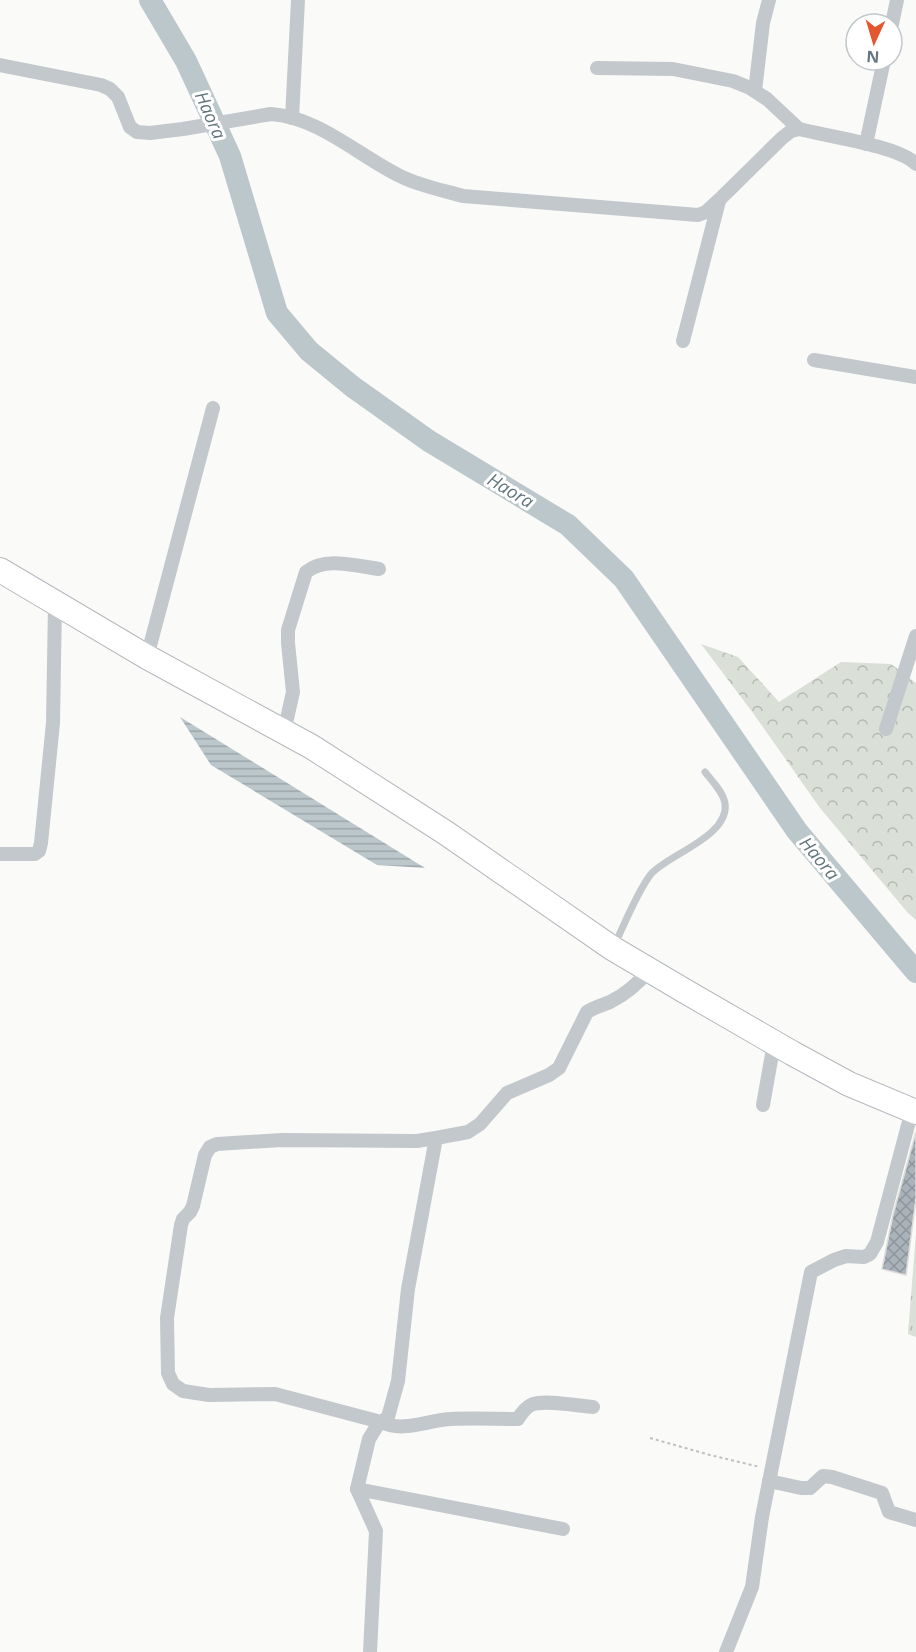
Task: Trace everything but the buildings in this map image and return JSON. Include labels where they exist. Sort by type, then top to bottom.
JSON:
[{"type":"highway","points":[[0,570],[147,657],[312,747],[446,833],[612,948],[649,970],[849,1084],[914,1111]]},
{"type":"street","points":[[292,118],[298,0]]},
{"type":"street","points":[[755,91],[763,23],[769,0]]},
{"type":"street","points":[[0,65],[101,85],[110,89],[118,97],[130,127],[137,132],[150,133],[271,114],[284,115],[327,133],[401,177],[463,196],[698,215],[706,212],[719,201],[782,138],[791,131],[799,129],[897,152],[916,164]]},
{"type":"street","points":[[597,68],[674,69],[733,81],[767,99],[799,129]]},
{"type":"street","points":[[866,144],[881,72]]},
{"type":"street","points":[[683,341],[719,201]]},
{"type":"street","points":[[814,360],[916,377]]},
{"type":"street","points":[[147,657],[213,408]]},
{"type":"street","points":[[284,732],[293,692],[288,630],[306,572],[318,565],[336,563],[379,568]]},
{"type":"street","points":[[0,854],[35,854],[39,851],[41,843],[53,723],[55,603]]},
{"type":"street","points":[[886,729],[916,636]]},
{"type":"street","points":[[593,1407],[540,1402],[530,1405],[518,1419],[450,1419],[416,1426],[389,1426],[274,1394],[209,1395],[183,1390],[173,1384],[168,1373],[167,1317],[183,1219],[193,1206],[205,1155],[210,1147],[217,1144],[282,1140],[417,1141],[468,1132],[480,1124],[507,1093],[549,1075],[559,1068],[587,1012],[634,988],[649,970]]},
{"type":"street","points":[[763,1105],[774,1043]]},
{"type":"street","points":[[726,1652],[752,1587],[762,1518],[811,1272],[846,1256],[864,1257],[870,1254],[877,1242],[914,1111]]},
{"type":"street","points":[[370,1652],[376,1531],[357,1489],[369,1439],[377,1426],[388,1417],[398,1381],[408,1289],[436,1137]]},
{"type":"street","points":[[770,1476],[801,1488],[810,1488],[823,1476],[832,1477],[882,1493],[889,1512],[916,1520]]},
{"type":"street","points":[[357,1489],[563,1529]]},
{"type":"lane","points":[[612,948],[651,874],[705,837],[722,820],[725,803],[705,772]]},
{"type":"path","points":[[650,1438],[710,1455],[770,1476]]},
{"type":"green space","points":[[701,644],[738,657],[779,702],[841,662],[891,664],[916,683],[916,920],[820,808]]},
{"type":"green space","points":[[916,1233],[916,1337],[908,1334]]},
{"type":"shaded area","points":[[180,717],[425,868],[377,865],[211,765]]},
{"type":"waterway","name":"Haora","points":[[150,0],[186,61],[230,156],[277,313],[309,351],[353,387],[429,441],[568,525],[624,579],[797,831],[916,972]]}]
